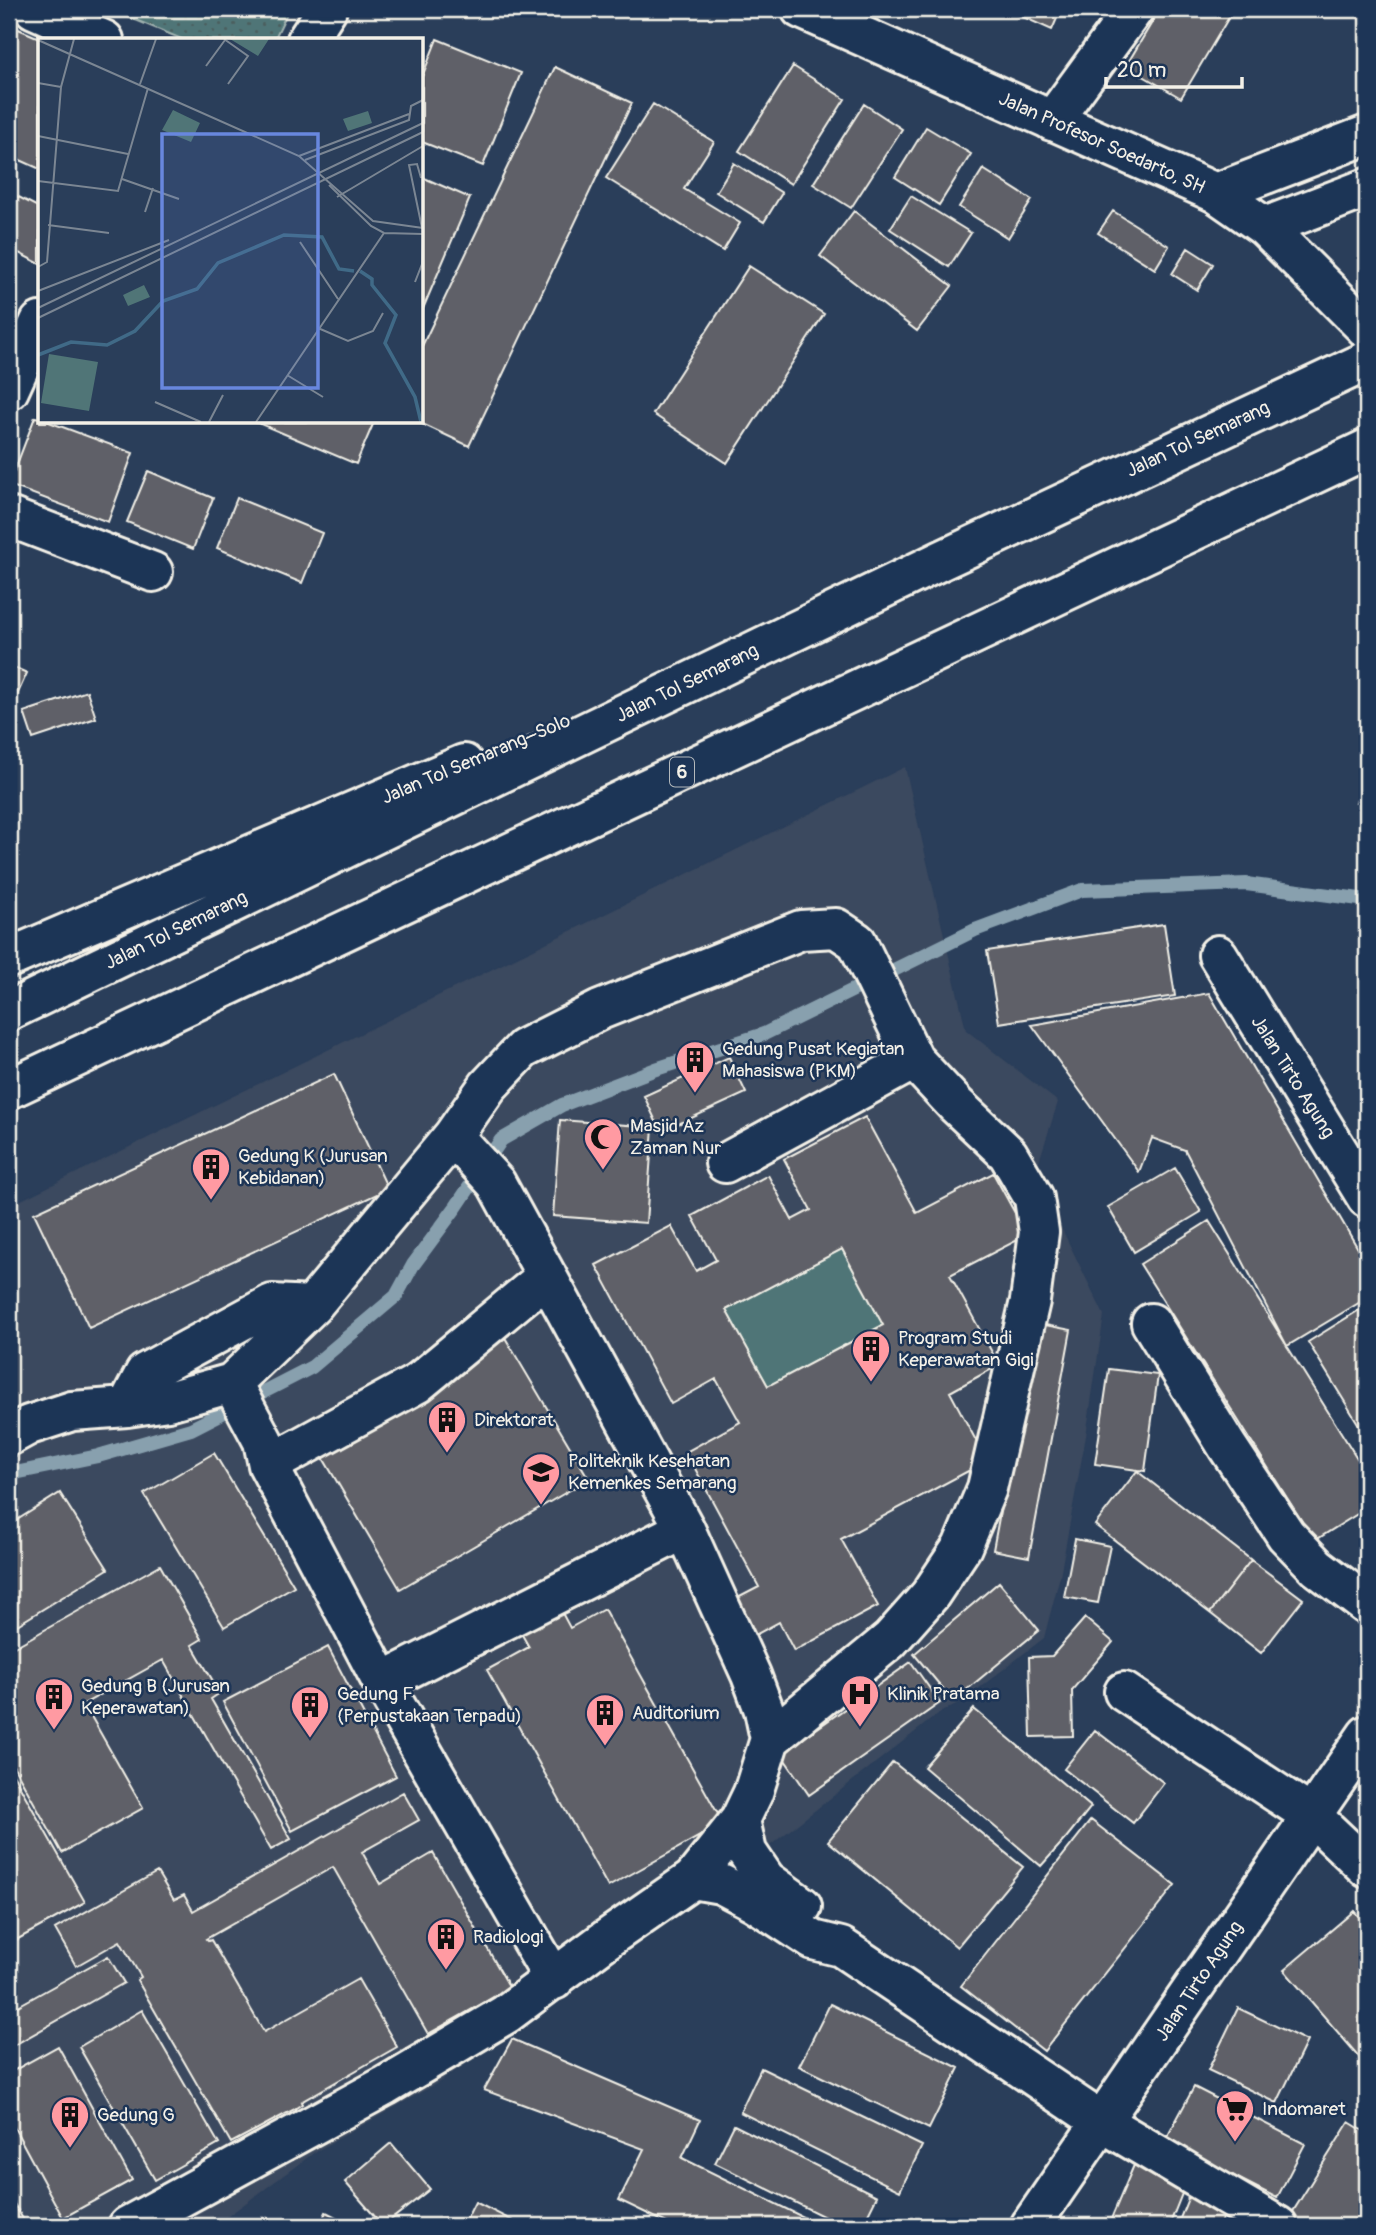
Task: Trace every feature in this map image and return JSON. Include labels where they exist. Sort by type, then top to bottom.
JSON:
[{"type":"main road","points":[[34,9],[99,38]]},
{"type":"main road","points":[[308,38],[327,9]]},
{"type":"main road","name":"Jalan Profesor Soedarto, SH","points":[[801,9],[1216,193],[1265,227],[1367,328]]},
{"type":"main road","points":[[1052,121],[1134,9]]},
{"type":"main road","points":[[1216,193],[1367,135]]},
{"type":"main road","points":[[1265,227],[1367,188]]},
{"type":"main road","points":[[9,390],[38,326]]},
{"type":"main road","name":"Jalan Tol Semarang","points":[[9,1011],[942,560],[1367,361]]},
{"type":"main road","name":"6","points":[[9,1089],[1362,451]]},
{"type":"main road","points":[[9,517],[153,572]]},
{"type":"main road","name":"Jalan Tol Semarang–Solo","points":[[9,958],[942,560]]},
{"type":"main road","points":[[9,1436],[29,1425],[72,1411],[127,1407],[237,1391],[461,1144],[488,1086],[523,1049],[600,1010],[789,934],[810,928],[836,928],[858,942],[914,1060],[1008,1154],[1034,1198],[1039,1231],[1030,1301],[986,1488],[962,1547],[930,1595],[890,1640],[770,1739]]},
{"type":"main road","name":"Jalan Tirto Agung","points":[[1218,955],[1367,1198]]},
{"type":"main road","points":[[725,1163],[914,1060]]},
{"type":"main road","points":[[128,2226],[385,2086],[506,2014],[693,1879],[740,1820],[753,1793],[770,1739],[764,1710],[751,1675],[685,1529],[496,1183],[461,1144]]},
{"type":"main road","points":[[266,1453],[418,1382],[547,1276]]},
{"type":"main road","points":[[127,1407],[145,1374],[272,1304],[312,1306]]},
{"type":"main road","points":[[1151,1323],[1286,1535],[1317,1567],[1367,1605]]},
{"type":"main road","points":[[237,1391],[382,1682],[554,1980]]},
{"type":"main road","points":[[382,1682],[685,1529]]},
{"type":"main road","points":[[1124,1692],[1312,1816],[1367,1868]]},
{"type":"main road","name":"Jalan Tirto Agung","points":[[1030,2226],[1367,1735]]},
{"type":"main road","points":[[740,1820],[747,1852],[766,1880],[827,1923],[841,1947]]},
{"type":"main road","points":[[693,1879],[721,1884],[755,1902],[813,1940],[841,1947],[1102,2122],[1278,2226]]},
{"type":"shaded area","name":"Politeknik Kesehatan Kemenkes Semarang","points":[[905,767],[966,1030],[1058,1102],[1035,1174],[1104,1315],[1086,1436],[1060,1576],[1044,1638],[965,1699],[938,1714],[721,1884],[438,2083],[315,2152],[216,2225],[218,2226],[9,2226],[9,1206]]},
{"type":"green space","points":[[109,9],[289,9],[275,38],[179,38]]},
{"type":"green space","points":[[842,1249],[883,1325],[768,1386],[726,1310]]},
{"type":"building","points":[[1015,9],[1061,9],[1052,30],[1014,13]]},
{"type":"building","points":[[1160,9],[1226,9],[1232,12],[1181,98],[1126,66]]},
{"type":"building","points":[[9,25],[39,38],[38,168],[9,155]]},
{"type":"building","points":[[437,39],[521,73],[483,166],[424,143],[424,72]]},
{"type":"building","points":[[793,66],[845,99],[791,184],[739,151]]},
{"type":"building","points":[[555,67],[632,103],[469,446],[422,424],[424,342]]},
{"type":"building","points":[[653,104],[714,142],[684,189],[740,223],[723,251],[606,178]]},
{"type":"building","points":[[864,104],[902,129],[851,208],[813,184]]},
{"type":"building","points":[[926,127],[971,154],[939,205],[895,177]]},
{"type":"building","points":[[734,163],[782,193],[764,222],[716,192]]},
{"type":"building","points":[[983,169],[1032,200],[1008,238],[959,207]]},
{"type":"building","points":[[424,178],[470,198],[424,306]]},
{"type":"building","points":[[9,192],[38,207],[38,263],[9,248]]},
{"type":"building","points":[[911,196],[971,233],[949,267],[890,229]]},
{"type":"building","points":[[854,211],[952,286],[917,331],[820,256]]},
{"type":"building","points":[[1113,211],[1169,246],[1155,269],[1098,233]]},
{"type":"building","points":[[1188,248],[1213,264],[1197,290],[1172,274]]},
{"type":"building","points":[[749,266],[824,314],[727,463],[653,414]]},
{"type":"building","points":[[35,417],[38,418],[38,424],[54,424],[133,453],[108,522],[9,485]]},
{"type":"building","points":[[261,424],[373,424],[356,464]]},
{"type":"building","points":[[148,471],[213,498],[193,549],[127,522]]},
{"type":"building","points":[[237,498],[322,533],[302,583],[217,548]]},
{"type":"building","points":[[9,665],[27,673],[9,713]]},
{"type":"building","points":[[87,691],[96,718],[33,739],[24,712]]},
{"type":"building","points":[[1367,779],[1367,808],[1356,802]]},
{"type":"building","points":[[1164,924],[1175,996],[999,1023],[987,951]]},
{"type":"building","points":[[1209,993],[1367,1264],[1367,1298],[1287,1346],[1185,1150],[1152,1138],[1139,1172],[1032,1025]]},
{"type":"building","name":"Gedung Pusat Kegiatan Mahasiswa (PKM)","points":[[729,1057],[746,1093],[661,1132],[644,1096]]},
{"type":"building","name":"Gedung K (Jurusan Kebidanan)","points":[[334,1074],[388,1189],[89,1328],[34,1213]]},
{"type":"building","name":"Program Studi Keperawatan Gigi","points":[[865,1117],[917,1213],[993,1173],[1027,1235],[950,1275],[999,1365],[950,1392],[987,1461],[841,1539],[878,1606],[794,1651],[779,1622],[724,1652],[703,1616],[759,1587],[686,1452],[740,1422],[716,1379],[671,1404],[596,1265],[671,1226],[696,1271],[716,1260],[692,1216],[768,1175],[792,1220],[811,1210],[784,1159]],"holes":[[[842,1249],[883,1325],[768,1386],[726,1310]]]},
{"type":"building","name":"Masjid Az Zaman Nur","points":[[560,1120],[653,1127],[646,1223],[553,1216]]},
{"type":"building","points":[[1175,1168],[1201,1212],[1134,1252],[1108,1207]]},
{"type":"building","points":[[1209,1221],[1367,1474],[1367,1508],[1314,1541],[1140,1264]]},
{"type":"building","points":[[1361,1309],[1367,1319],[1367,1438],[1308,1342]]},
{"type":"building","name":"Direktorat","points":[[494,1319],[589,1479],[400,1589],[306,1429]]},
{"type":"building","points":[[1035,1323],[1071,1330],[1029,1557],[993,1550]]},
{"type":"building","points":[[1109,1369],[1158,1375],[1145,1471],[1095,1464]]},
{"type":"building","points":[[214,1453],[294,1586],[224,1627],[144,1494]]},
{"type":"building","points":[[1137,1471],[1251,1560],[1210,1613],[1095,1525]]},
{"type":"building","points":[[60,1493],[108,1569],[9,1630],[9,1525]]},
{"type":"building","points":[[1075,1539],[1110,1546],[1098,1603],[1064,1597]]},
{"type":"building","points":[[1251,1560],[1303,1599],[1261,1653],[1210,1613]]},
{"type":"building","name":"Gedung B (Jurusan Keperawatan)","points":[[160,1565],[202,1639],[192,1645],[220,1693],[211,1699],[291,1839],[271,1850],[163,1660],[84,1704],[143,1808],[62,1853],[9,1758],[9,1650]]},
{"type":"building","points":[[999,1582],[1039,1630],[953,1701],[914,1654]]},
{"type":"building","name":"Auditorium","points":[[604,1609],[723,1823],[608,1887],[487,1670],[529,1647],[521,1633],[561,1611],[570,1628]]},
{"type":"building","points":[[1085,1618],[1113,1642],[1072,1690],[1073,1736],[1031,1737],[1029,1657],[1052,1656]]},
{"type":"building","name":"Gedung F (Perpustakaan Terpadu)","points":[[328,1647],[396,1776],[292,1831],[223,1702]]},
{"type":"building","name":"Klinik Pratama","points":[[911,1662],[940,1703],[809,1795],[781,1754]]},
{"type":"building","points":[[974,1709],[1091,1807],[1041,1866],[924,1767]]},
{"type":"building","points":[[1095,1730],[1164,1783],[1133,1823],[1064,1769]]},
{"type":"building","points":[[893,1762],[1023,1867],[957,1947],[828,1841]]},
{"type":"building","points":[[9,1767],[85,1902],[9,1944]]},
{"type":"building","name":"Radiologi","points":[[403,1792],[419,1820],[362,1852],[380,1884],[433,1853],[510,1988],[428,2034],[333,1867],[206,1939],[211,1940],[264,2032],[358,1979],[397,2047],[301,2102],[302,2104],[293,2110],[231,2143],[137,1980],[141,1977],[120,1941],[76,1966],[55,1929],[157,1872],[174,1900],[184,1895],[193,1911]]},
{"type":"building","points":[[1091,1820],[1175,1885],[1044,2051],[961,1986]]},
{"type":"building","points":[[1354,1911],[1367,1926],[1367,2066],[1284,1970]]},
{"type":"building","points":[[108,1956],[124,1983],[9,2048],[9,2011]]},
{"type":"building","points":[[830,2004],[959,2068],[929,2129],[799,2066]]},
{"type":"building","points":[[1238,2008],[1307,2041],[1277,2103],[1208,2070]]},
{"type":"building","points":[[142,2010],[219,2144],[155,2180],[79,2047]]},
{"type":"building","points":[[512,2039],[700,2120],[682,2158],[821,2226],[673,2226],[619,2200],[644,2149],[484,2090]]},
{"type":"building","name":"Gedung G","points":[[58,2046],[132,2180],[63,2218],[9,2118],[9,2073]]},
{"type":"building","points":[[761,2068],[922,2146],[900,2191],[740,2112]]},
{"type":"building","name":"Indomaret","points":[[1194,2087],[1305,2144],[1277,2198],[1165,2141]]},
{"type":"building","points":[[1349,2122],[1367,2133],[1367,2211],[1357,2226],[1295,2226],[1287,2221]]},
{"type":"building","points":[[734,2125],[877,2196],[862,2226],[843,2226],[715,2163]]},
{"type":"building","points":[[391,2143],[430,2189],[383,2226],[345,2182]]},
{"type":"building","points":[[1134,2165],[1185,2186],[1169,2226],[1108,2226]]},
{"type":"building","points":[[9,2195],[27,2226],[9,2226]]},
{"type":"building","points":[[1189,2196],[1225,2211],[1219,2226],[1177,2226]]},
{"type":"building","points":[[475,2202],[523,2226],[463,2226]]},
{"type":"building","points":[[326,2212],[354,2226],[319,2226]]},
{"type":"waterway","points":[[9,1478],[15,1473],[98,1456],[191,1429],[312,1367],[396,1296],[413,1265],[501,1140],[562,1105],[656,1069],[764,1034],[975,930],[1082,890],[1246,884],[1367,900]]},
{"type":"place","name":"Gedung Pusat Kegiatan Mahasiswa (PKM)","points":[[695,1094]]},
{"type":"place","name":"Masjid Az Zaman Nur","points":[[603,1171]]},
{"type":"place","name":"Gedung K (Jurusan Kebidanan)","points":[[211,1201]]},
{"type":"place","name":"Program Studi Keperawatan Gigi","points":[[871,1383]]},
{"type":"place","name":"Direktorat","points":[[447,1454]]},
{"type":"place","name":"Politeknik Kesehatan Kemenkes Semarang","points":[[541,1506]]},
{"type":"place","name":"Klinik Pratama","points":[[860,1728]]},
{"type":"place","name":"Gedung B (Jurusan Keperawatan)","points":[[54,1731]]},
{"type":"place","name":"Gedung F (Perpustakaan Terpadu)","points":[[310,1739]]},
{"type":"place","name":"Auditorium","points":[[605,1747]]},
{"type":"place","name":"Radiologi","points":[[446,1971]]},
{"type":"place","name":"Indomaret","points":[[1235,2143]]},
{"type":"place","name":"Gedung G","points":[[70,2149]]}]
